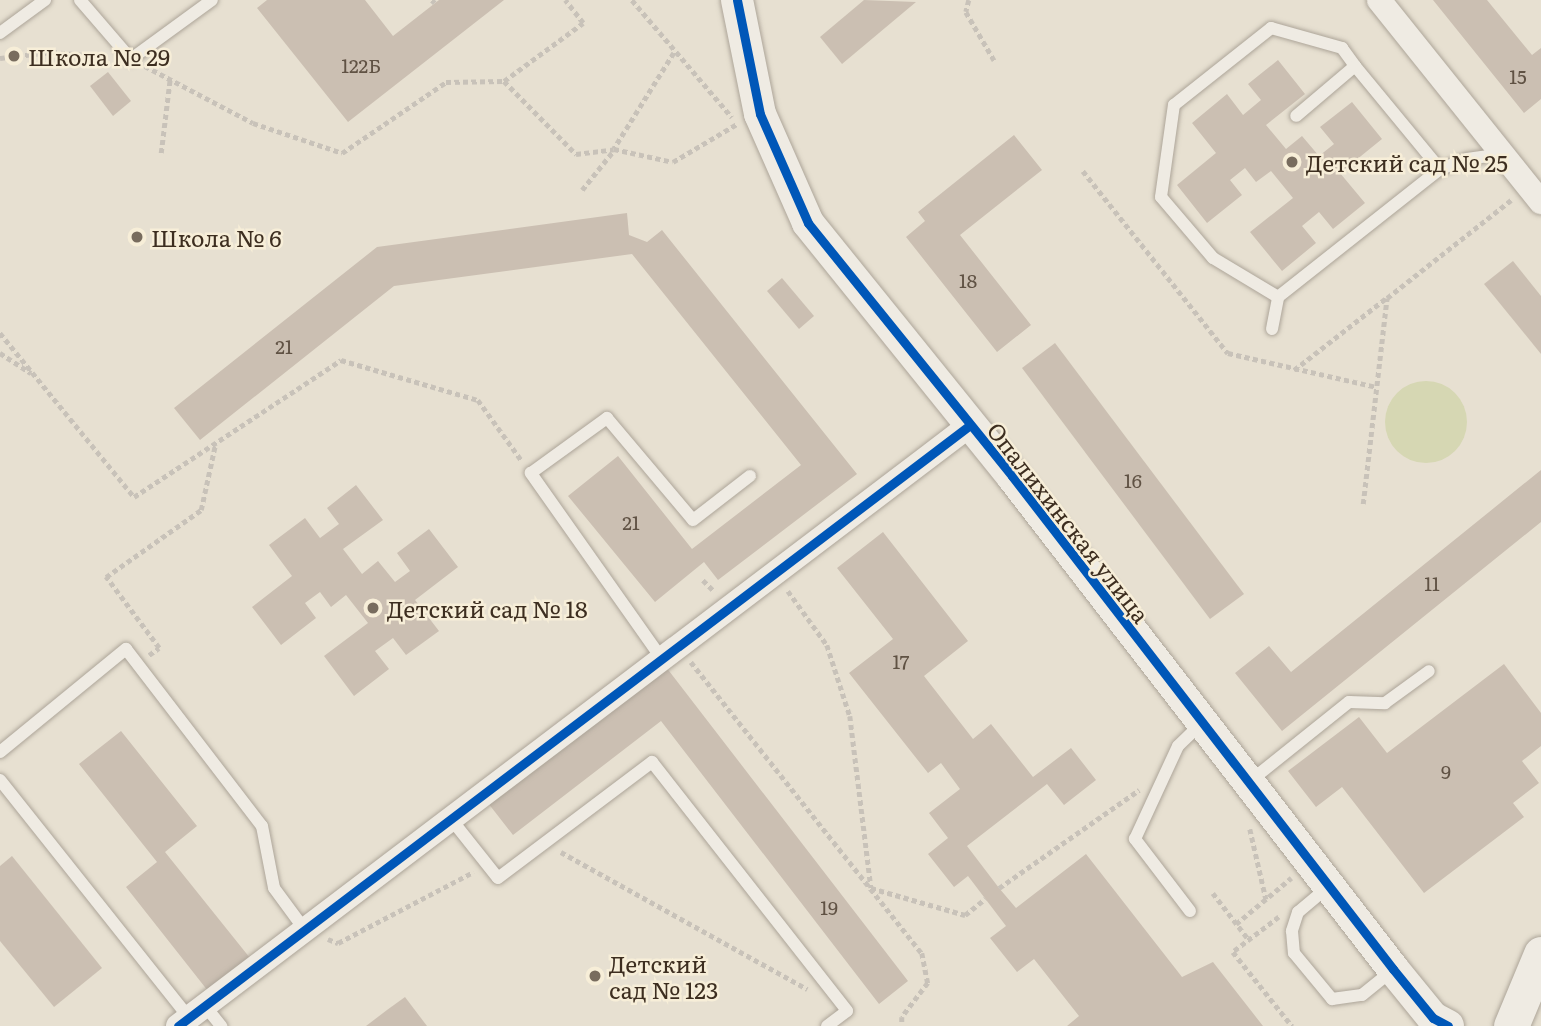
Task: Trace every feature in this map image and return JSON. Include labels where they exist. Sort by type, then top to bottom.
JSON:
[{"type":"main road","points":[[1511,1026],[1541,954]]},
{"type":"street","name":"Опалихинская улица","points":[[737,0],[760,114],[808,223],[970,425],[1201,724],[1331,885],[1393,969],[1433,1018],[1448,1026]]},
{"type":"street","points":[[1379,0],[1535,193]]},
{"type":"street","points":[[191,1017],[970,425]]},
{"type":"lane","points":[[0,33],[45,0]]},
{"type":"lane","points":[[80,0],[131,59],[212,0]]},
{"type":"lane","points":[[1278,297],[1213,258],[1161,197],[1174,105],[1271,28],[1342,48],[1440,169]]},
{"type":"lane","points":[[1296,116],[1355,66]]},
{"type":"lane","points":[[1272,329],[1278,297],[1440,169],[1467,159],[1505,154]]},
{"type":"lane","points":[[671,652],[531,472],[607,418],[693,520],[750,475]]},
{"type":"lane","points":[[0,752],[127,649],[262,826],[274,888],[305,930]]},
{"type":"lane","points":[[1249,783],[1349,702],[1385,703],[1429,671]]},
{"type":"lane","points":[[1189,911],[1135,839],[1178,746],[1201,724]]},
{"type":"lane","points":[[451,819],[498,878],[652,762],[847,1011],[827,1026]]},
{"type":"lane","points":[[0,780],[191,1017],[221,1026]]},
{"type":"lane","points":[[1331,885],[1298,912],[1292,931],[1294,953],[1332,999],[1362,995],[1393,969]]},
{"type":"path","points":[[0,58],[52,52],[131,59],[253,123],[342,153],[446,82],[503,81],[583,23],[565,0]]},
{"type":"path","points":[[503,81],[576,154],[614,149],[673,162],[738,123],[674,53],[632,0]]},
{"type":"path","points":[[969,0],[966,12],[994,60]]},
{"type":"path","points":[[582,190],[614,149],[674,53]]},
{"type":"path","points":[[161,153],[170,79]]},
{"type":"path","points":[[1083,171],[1228,353],[1293,371],[1376,387]]},
{"type":"path","points":[[1293,371],[1387,298],[1535,193]]},
{"type":"path","points":[[1363,504],[1387,298]]},
{"type":"path","points":[[0,333],[134,497],[341,360],[478,400],[531,472]]},
{"type":"path","points":[[0,353],[34,375]]},
{"type":"path","points":[[137,664],[159,648],[106,577],[201,510],[215,445]]},
{"type":"path","points":[[775,573],[827,645],[850,716],[871,888]]},
{"type":"path","points":[[671,652],[871,888],[922,953],[928,983],[902,1017],[902,1026]]},
{"type":"path","points":[[999,888],[1142,788]]},
{"type":"path","points":[[1248,822],[1266,899]]},
{"type":"path","points":[[545,843],[811,991]]},
{"type":"path","points":[[305,930],[338,943],[488,864]]},
{"type":"path","points":[[1236,924],[1291,877]]},
{"type":"path","points":[[871,888],[965,915],[985,899]]},
{"type":"path","points":[[1213,893],[1249,940]]},
{"type":"path","points":[[1288,910],[1233,952],[1292,1026]]},
{"type":"green space","points":[[1426,381],[1442,384],[1455,393],[1464,406],[1467,422],[1464,438],[1455,451],[1442,460],[1426,463],[1410,460],[1397,451],[1388,438],[1385,422],[1388,406],[1397,393],[1410,384]]},
{"type":"building","points":[[267,0],[365,0],[393,36],[439,0],[504,0],[348,122],[257,8]]},
{"type":"building","points":[[864,0],[916,2],[842,64],[820,37]]},
{"type":"building","points":[[1433,0],[1487,0],[1532,55],[1541,48],[1541,99],[1524,113]]},
{"type":"building","points":[[1278,60],[1305,94],[1266,125],[1286,149],[1302,136],[1319,156],[1334,144],[1320,127],[1352,102],[1382,139],[1340,173],[1365,203],[1333,229],[1319,212],[1302,226],[1316,243],[1282,271],[1250,232],[1293,198],[1271,171],[1256,182],[1245,168],[1230,180],[1242,195],[1207,223],[1177,185],[1216,153],[1192,123],[1227,94],[1243,115],[1261,100],[1248,84]]},
{"type":"building","points":[[108,72],[131,101],[113,116],[90,86]]},
{"type":"building","points":[[1014,135],[1042,170],[960,235],[1031,325],[997,352],[906,237],[925,221],[918,212]]},
{"type":"building","points":[[627,213],[629,235],[647,242],[662,230],[857,474],[718,580],[704,562],[655,602],[568,496],[618,456],[692,549],[801,465],[632,254],[394,286],[200,440],[174,408],[377,247]]},
{"type":"building","points":[[1513,261],[1541,296],[1541,354],[1484,284]]},
{"type":"building","points":[[782,278],[814,316],[799,329],[767,291]]},
{"type":"building","points":[[1055,343],[1244,594],[1210,619],[1022,368]]},
{"type":"building","points":[[1541,470],[1541,522],[1282,731],[1235,673],[1269,646],[1291,672]]},
{"type":"building","points":[[356,485],[383,520],[343,549],[362,574],[378,561],[395,582],[410,571],[397,553],[429,529],[458,567],[415,600],[439,631],[406,655],[393,638],[375,651],[389,669],[354,696],[324,656],[368,623],[346,595],[331,607],[320,592],[305,603],[316,618],[281,645],[252,607],[292,576],[269,545],[305,518],[320,538],[339,524],[327,508]]},
{"type":"building","points":[[883,532],[968,641],[924,676],[973,739],[991,724],[1033,777],[1071,748],[1096,780],[1064,805],[1047,784],[967,846],[999,888],[1016,908],[1086,854],[1182,977],[1213,962],[1263,1026],[1067,1026],[1079,1016],[1034,959],[1017,972],[990,938],[1006,926],[968,876],[954,887],[928,854],[948,838],[929,813],[960,789],[941,763],[928,773],[849,673],[893,639],[837,568]]},
{"type":"building","points":[[1504,664],[1541,713],[1541,746],[1522,761],[1539,783],[1513,803],[1524,817],[1424,893],[1342,787],[1316,807],[1288,771],[1359,717],[1387,753]]},
{"type":"building","points":[[666,667],[908,981],[879,1004],[661,721],[513,835],[488,803]]},
{"type":"building","points":[[121,731],[197,826],[165,852],[250,958],[208,991],[126,887],[157,862],[79,764]]},
{"type":"building","points":[[12,856],[102,968],[54,1007],[0,941],[0,866]]},
{"type":"building","points":[[405,997],[427,1026],[366,1026],[387,1010]]},
{"type":"cycle path","points":[[737,0],[760,114],[808,223],[1012,476],[1393,969],[1433,1018],[1448,1026]]},
{"type":"cycle path","points":[[178,1026],[970,425]]},
{"type":"place","name":"Школа № 29","points":[[14,56]]},
{"type":"place","name":"Детский сад № 25","points":[[1292,162]]},
{"type":"place","name":"Школа № 6","points":[[137,237]]},
{"type":"place","name":"Детский сад № 18","points":[[373,608]]},
{"type":"place","name":"Детский сад № 123","points":[[595,976]]}]
